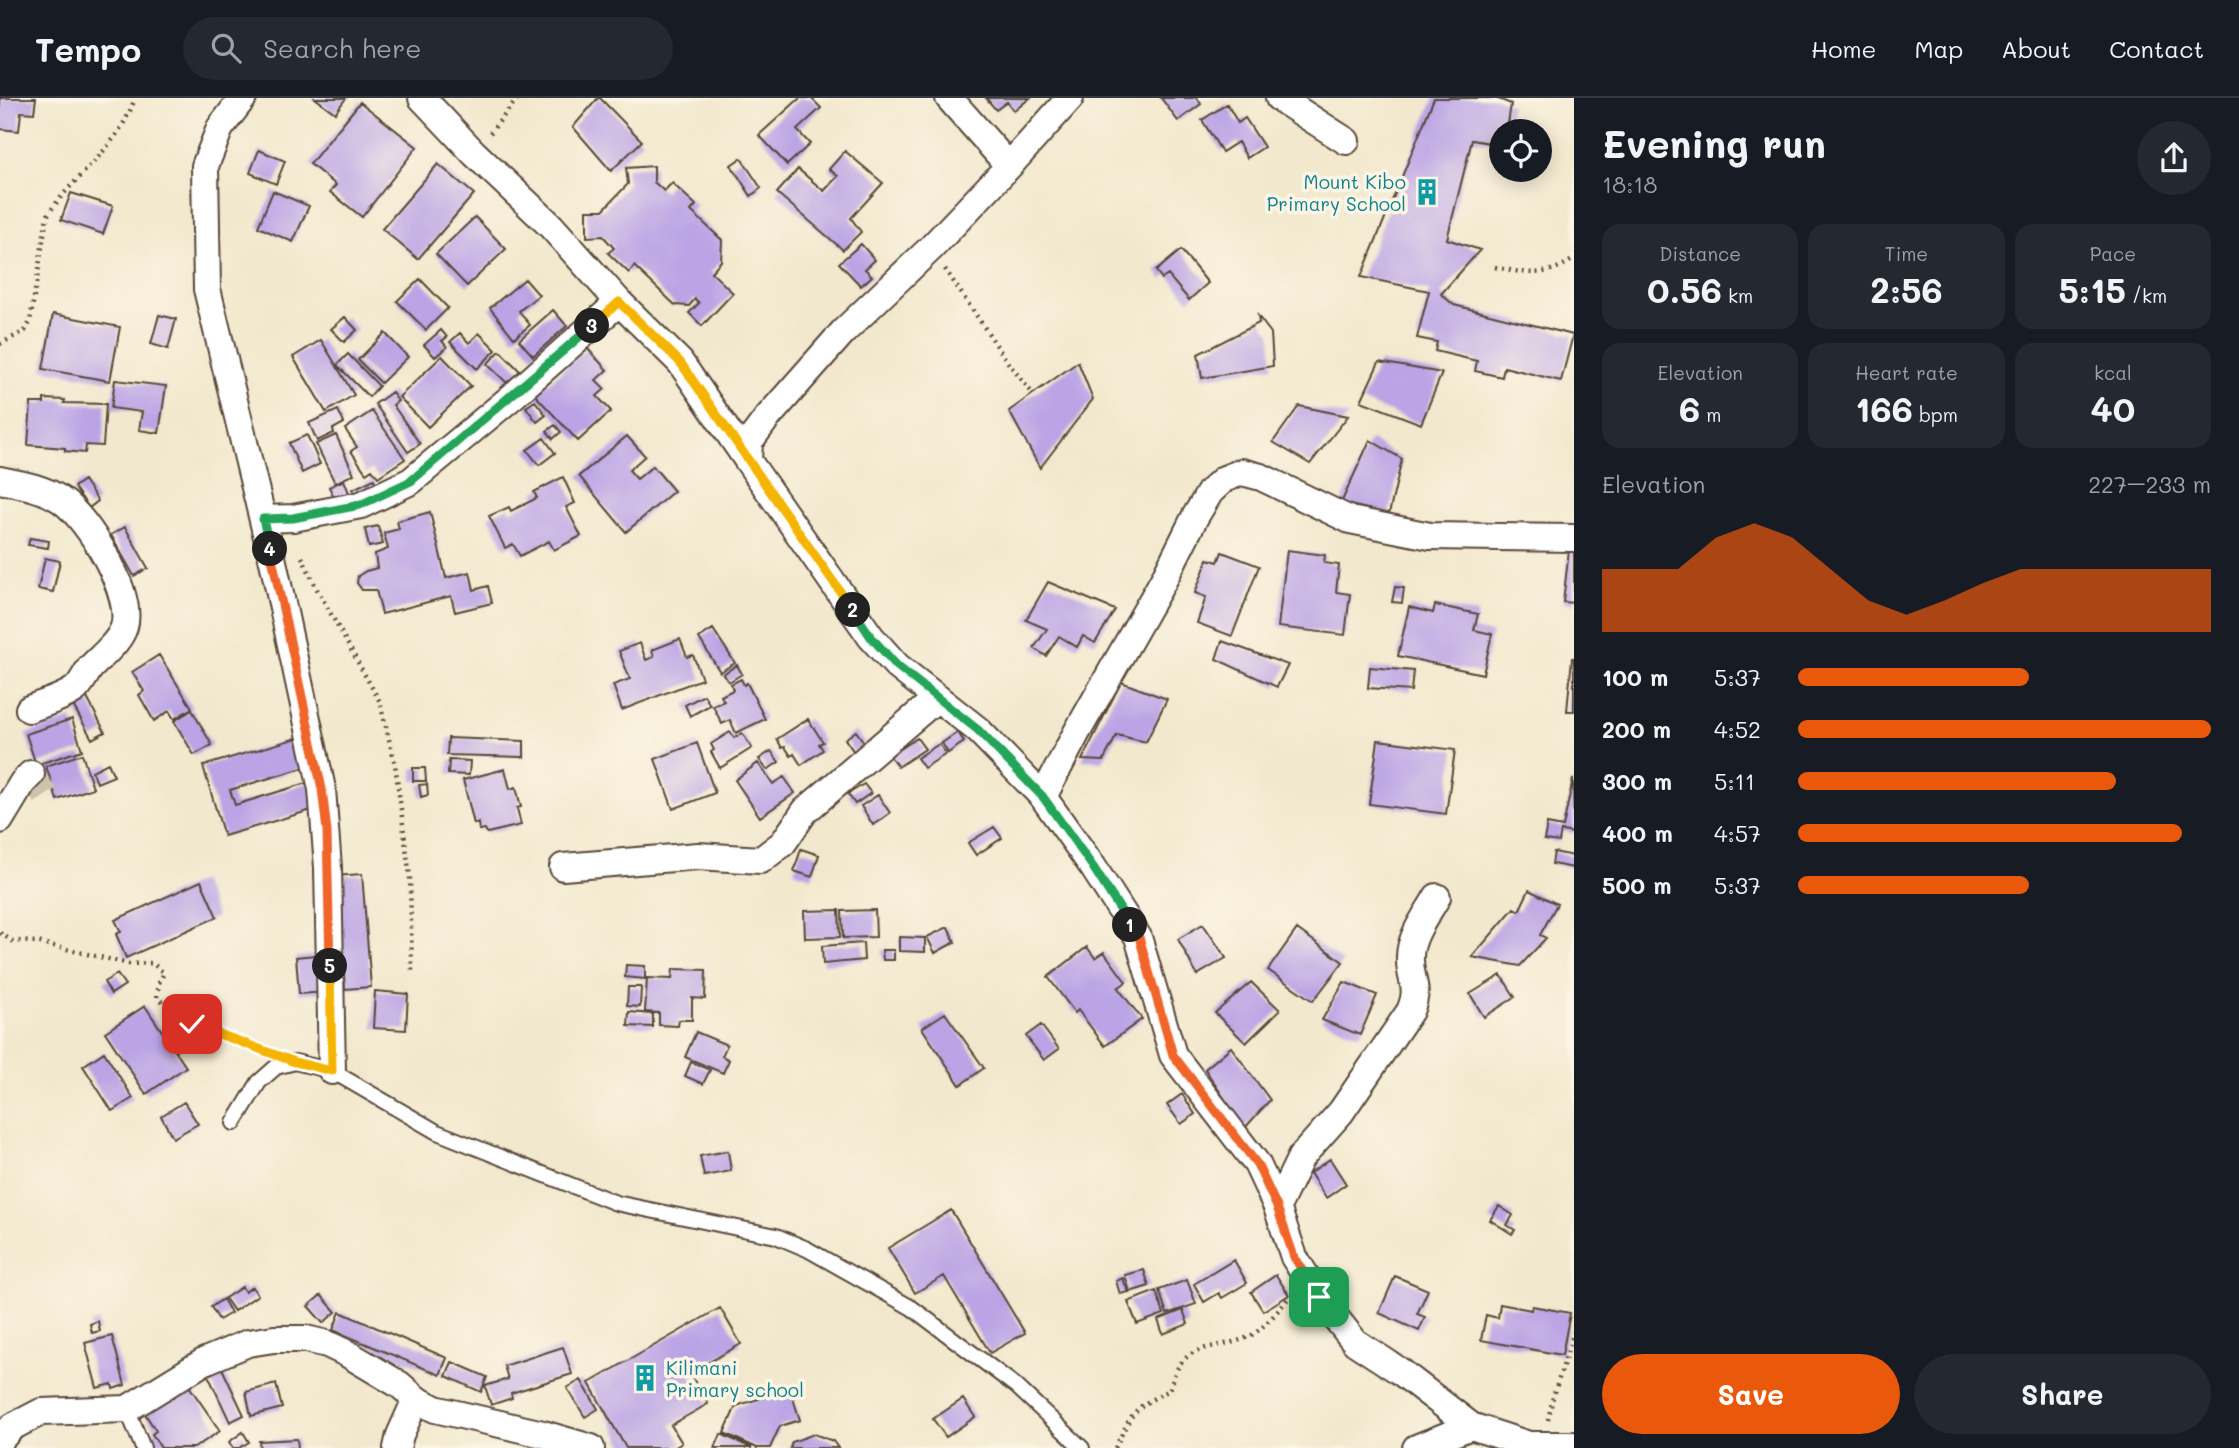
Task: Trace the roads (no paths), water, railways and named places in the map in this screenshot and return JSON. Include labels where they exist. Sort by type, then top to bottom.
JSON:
[{"type":"street","points":[[243,98],[220,128],[205,166],[207,289],[274,519],[322,789],[328,868],[332,1071]]},
{"type":"street","points":[[422,98],[474,153],[551,226],[619,302],[680,362],[871,637],[897,666],[978,730],[1043,797],[1139,937],[1173,1055],[1257,1164],[1277,1207],[1294,1257],[1319,1297],[1356,1342],[1401,1372],[1471,1426],[1529,1445],[1574,1446]]},
{"type":"street","points":[[950,98],[1009,166]]},
{"type":"street","points":[[748,461],[749,442],[766,418],[843,332],[931,248],[1070,98]]},
{"type":"street","points":[[1279,98],[1346,141]]},
{"type":"street","points":[[274,519],[360,505],[411,481],[513,396],[619,302]]},
{"type":"street","points":[[1043,797],[1195,517],[1210,492],[1224,479],[1242,472],[1261,477],[1350,520],[1430,536],[1574,538]]},
{"type":"street","points":[[0,480],[31,487],[62,500],[101,547],[123,593],[124,627],[115,643],[88,671],[77,688],[64,696],[29,709]]},
{"type":"street","points":[[562,867],[698,856],[761,860],[783,843],[805,811],[937,698]]},
{"type":"street","points":[[0,820],[23,782],[31,775]]},
{"type":"street","points":[[1277,1207],[1301,1157],[1341,1112],[1410,1012],[1416,997],[1416,985],[1410,971],[1409,955],[1414,938],[1437,897]]},
{"type":"street","points":[[0,1440],[12,1427],[41,1412],[127,1409],[205,1361],[248,1343],[274,1339],[306,1339],[327,1344],[400,1385],[416,1399],[435,1409],[472,1416],[592,1448]]},
{"type":"street","points":[[397,1448],[416,1399]]},
{"type":"street","points":[[1416,1448],[1471,1426]]},
{"type":"lane","points":[[234,1123],[259,1082],[276,1066],[295,1062],[332,1071],[437,1132],[616,1203],[776,1236],[807,1249],[912,1308],[1016,1386],[1082,1448]]},
{"type":"lane","points":[[127,1409],[143,1448]]},
{"type":"tunnel","points":[[31,774],[48,800]]},
{"type":"place","name":"Mount Kibo Primary School","points":[[1427,192]]},
{"type":"place","name":"Kilimani Primary school","points":[[645,1378]]}]
